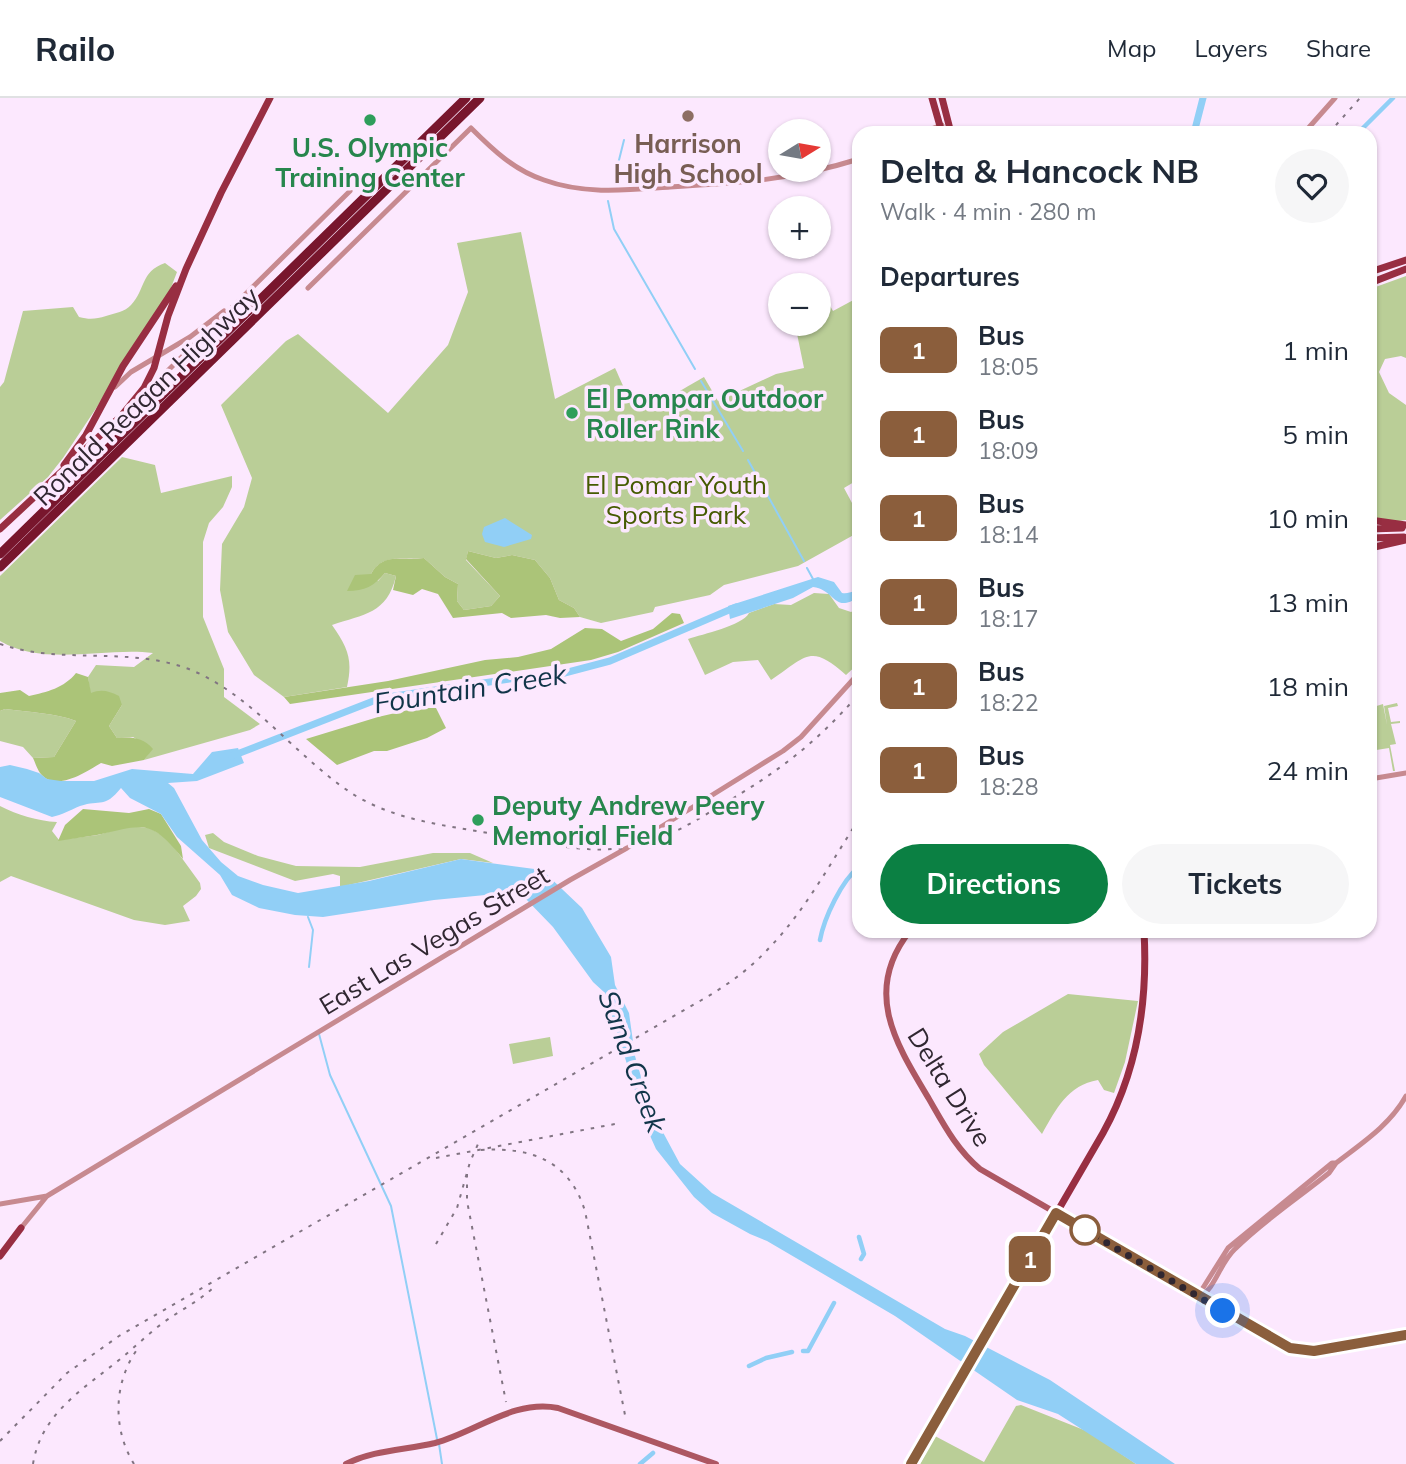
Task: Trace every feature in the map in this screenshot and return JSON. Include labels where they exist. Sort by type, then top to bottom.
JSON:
[{"type":"highway","name":"Ronald Reagan Highway","points":[[0,554],[466,98]]},
{"type":"highway","name":"Ronald Reagan Highway","points":[[0,568],[480,98]]},
{"type":"main road","points":[[0,529],[122,415],[149,379],[186,269],[270,98]]},
{"type":"main road","points":[[932,98],[938,126]]},
{"type":"main road","points":[[942,98],[949,126]]},
{"type":"main road","points":[[1377,270],[1406,260]]},
{"type":"main road","points":[[55,477],[82,441],[123,366],[186,269]]},
{"type":"main road","points":[[1377,280],[1406,269]]},
{"type":"main road","points":[[1377,521],[1406,526]]},
{"type":"main road","points":[[1377,528],[1406,526]]},
{"type":"main road","points":[[1377,538],[1406,538]]},
{"type":"main road","points":[[1377,546],[1406,538]]},
{"type":"main road","name":"Delta Drive","points":[[906,938],[894,957],[887,983],[888,1016],[896,1042],[964,1154],[985,1172],[1278,1343],[1298,1350],[1314,1351],[1406,1335]]},
{"type":"main road","points":[[911,1464],[1111,1118],[1133,1062],[1142,1020],[1145,989],[1144,938]]},
{"type":"main road","points":[[0,1256],[21,1228]]},
{"type":"main road","points":[[346,1464],[363,1457],[447,1439],[517,1410],[550,1406],[716,1464]]},
{"type":"street","points":[[1310,126],[1335,98]]},
{"type":"street","points":[[308,288],[471,128],[503,159],[531,175],[560,185],[591,190],[758,182],[816,172],[852,161]]},
{"type":"street","points":[[122,415],[350,191]]},
{"type":"street","points":[[101,410],[120,380],[181,343],[246,293]]},
{"type":"street","name":"East Las Vegas Street","points":[[21,1228],[47,1196],[627,848],[783,751],[801,737],[852,681]]},
{"type":"street","points":[[1377,778],[1406,773]]},
{"type":"street","points":[[1200,1298],[1236,1247],[1329,1173],[1336,1163],[1387,1122],[1406,1096]]},
{"type":"street","name":"East Las Vegas Street","points":[[0,1204],[47,1196]]},
{"type":"green space","name":"El Pomar Youth Sports Park","points":[[521,232],[555,399],[615,368],[632,398],[648,403],[668,397],[704,377],[718,401],[776,374],[804,368],[797,336],[831,336],[831,308],[833,311],[852,301],[852,483],[844,488],[852,503],[852,536],[798,566],[724,585],[710,595],[655,607],[653,612],[601,623],[580,617],[574,608],[559,600],[550,578],[535,560],[512,555],[496,558],[468,551],[466,560],[500,596],[491,606],[464,610],[457,601],[458,584],[445,577],[424,558],[388,560],[376,567],[371,574],[378,581],[385,573],[396,576],[387,598],[373,611],[332,625],[348,654],[347,687],[284,697],[254,675],[228,632],[220,590],[222,544],[244,507],[252,478],[221,405],[286,341],[298,334],[388,413],[448,345],[468,292],[457,243]]},
{"type":"green space","points":[[165,263],[177,272],[164,306],[63,458],[48,477],[0,520],[0,387],[4,382],[23,311],[73,307],[79,317],[90,319],[120,312],[136,299],[151,271]]},
{"type":"green space","points":[[1406,276],[1406,358],[1401,356],[1385,359],[1379,372],[1389,393],[1406,405],[1406,520],[1377,524],[1377,286]]},
{"type":"green space","points":[[122,457],[155,465],[161,493],[232,476],[232,487],[223,507],[209,523],[203,542],[203,617],[224,669],[224,697],[260,724],[250,730],[144,760],[152,749],[133,737],[117,738],[109,726],[122,705],[90,693],[88,677],[96,665],[134,667],[153,653],[55,655],[17,649],[0,641],[0,576]]},
{"type":"green space","points":[[468,551],[496,558],[512,555],[535,560],[550,578],[559,600],[574,608],[580,617],[560,618],[546,615],[511,618],[502,613],[453,618],[438,594],[422,589],[413,595],[393,590],[396,576],[385,573],[369,587],[347,591],[355,575],[371,574],[387,560],[424,558],[445,577],[458,584],[457,601],[464,610],[491,606],[500,596],[466,559]]},
{"type":"green space","points":[[814,593],[829,594],[839,608],[852,612],[852,669],[846,675],[824,659],[808,656],[771,680],[758,660],[733,662],[705,675],[688,639],[731,626],[749,613],[774,604],[791,605]]},
{"type":"green space","points":[[672,613],[680,614],[684,623],[618,652],[591,660],[290,704],[284,697],[388,681],[485,660],[518,657],[551,649],[585,628],[602,629],[621,641],[653,629]]},
{"type":"green space","points":[[76,673],[88,677],[91,693],[105,691],[119,696],[122,705],[109,726],[117,738],[136,739],[149,745],[153,749],[144,760],[112,766],[101,763],[62,781],[46,779],[40,773],[33,758],[54,757],[76,721],[41,713],[5,709],[0,711],[0,693],[20,690],[29,696],[42,693],[61,686]]},
{"type":"green space","points":[[1397,703],[1398,706],[1388,708],[1391,722],[1400,721],[1391,724],[1396,744],[1390,745],[1395,771],[1389,748],[1377,750],[1377,706],[1383,704],[1387,725],[1384,706]]},
{"type":"green space","points":[[417,708],[436,708],[446,728],[427,738],[387,751],[374,751],[337,765],[306,739],[378,717]]},
{"type":"green space","points":[[5,709],[51,714],[76,721],[54,757],[33,758],[23,747],[0,741],[0,711]]},
{"type":"green space","points":[[0,806],[28,817],[57,822],[52,831],[59,840],[98,835],[128,826],[150,828],[168,839],[200,883],[201,889],[196,896],[183,906],[190,921],[165,925],[134,920],[11,876],[0,882]]},
{"type":"green space","points":[[83,809],[129,813],[149,809],[161,814],[181,846],[183,859],[162,837],[145,828],[136,827],[58,841],[65,825]]},
{"type":"green space","points":[[213,833],[224,842],[258,856],[296,866],[360,867],[433,853],[470,853],[493,863],[461,859],[340,887],[340,876],[333,874],[295,881],[209,848],[205,835]]},
{"type":"green space","points":[[1068,994],[1138,1001],[1125,1062],[1114,1093],[1104,1090],[1098,1080],[1079,1087],[1064,1099],[1042,1134],[984,1065],[979,1054],[1003,1032]]},
{"type":"green space","points":[[550,1037],[553,1056],[513,1064],[509,1044]]},
{"type":"green space","points":[[1021,1405],[1089,1432],[1136,1464],[920,1464],[935,1436],[984,1462],[1016,1406]]},
{"type":"water","points":[[505,518],[532,535],[531,539],[504,547],[485,542],[482,534],[484,527]]},
{"type":"water","points":[[818,577],[834,582],[842,593],[852,592],[852,601],[844,603],[813,587],[793,598],[730,619],[728,606]]},
{"type":"water","name":"Sand Creek","points":[[238,748],[244,763],[197,781],[168,783],[174,788],[202,840],[221,862],[238,876],[298,893],[369,881],[461,859],[542,870],[582,908],[611,957],[615,985],[629,1013],[635,1056],[646,1094],[680,1164],[712,1193],[945,1329],[965,1336],[1050,1380],[1175,1464],[1136,1464],[1058,1414],[1017,1400],[895,1316],[767,1241],[712,1213],[694,1197],[656,1149],[647,1129],[605,993],[593,982],[553,927],[523,896],[506,893],[434,900],[323,917],[295,915],[259,908],[232,895],[220,875],[177,837],[161,814],[130,798],[121,788],[106,801],[80,806],[52,817],[0,797],[0,767],[10,765],[39,773],[47,779],[61,781],[94,781],[132,769],[193,774],[212,752]]},
{"type":"waterway","name":"Fountain Creek","points":[[1196,126],[1203,98]]},
{"type":"waterway","points":[[1365,126],[1393,98]]},
{"type":"waterway","points":[[614,180],[624,140]]},
{"type":"waterway","points":[[608,201],[614,229],[695,369]]},
{"type":"waterway","points":[[701,381],[743,451]]},
{"type":"waterway","points":[[748,460],[804,561]]},
{"type":"waterway","points":[[807,568],[813,579]]},
{"type":"waterway","name":"Fountain Creek","points":[[232,756],[381,698],[523,677],[538,680],[610,661],[736,607]]},
{"type":"waterway","points":[[820,940],[835,900],[852,874]]},
{"type":"waterway","points":[[308,917],[313,930],[309,967]]},
{"type":"waterway","points":[[319,1034],[330,1075],[391,1206],[437,1439]]},
{"type":"waterway","points":[[859,1237],[864,1254],[861,1259]]},
{"type":"waterway","points":[[803,1351],[808,1351],[834,1303]]},
{"type":"waterway","points":[[749,1366],[766,1358],[792,1352]]},
{"type":"waterway","points":[[439,1444],[442,1464]]},
{"type":"waterway","points":[[640,1464],[653,1453]]},
{"type":"railway","points":[[1335,126],[1360,98]]},
{"type":"railway","points":[[0,644],[49,654],[125,657],[174,664],[220,685],[260,715],[336,782],[356,796],[387,811],[437,824],[582,849],[613,849],[642,844],[695,821],[760,781],[794,756],[852,701]]},
{"type":"railway","points":[[0,1441],[67,1373],[119,1336],[700,1001],[737,977],[782,934],[817,886],[852,830]]},
{"type":"railway","points":[[436,1158],[620,1123]]},
{"type":"railway","points":[[436,1244],[457,1208],[478,1144]]},
{"type":"railway","points":[[481,1150],[516,1151],[546,1160],[558,1168],[578,1194],[585,1211],[625,1415]]},
{"type":"railway","points":[[467,1174],[467,1201],[506,1402]]},
{"type":"railway","points":[[33,1464],[37,1446],[65,1404],[158,1327],[216,1285]]},
{"type":"railway","points":[[134,1464],[122,1437],[118,1408],[123,1378],[136,1351]]},
{"type":"bus line","name":"1","points":[[911,1464],[1056,1213],[1290,1348],[1314,1351],[1406,1335]]},
{"type":"place","name":"Harrison High School","points":[[688,116]]},
{"type":"place","name":"U.S. Olympic Training Center","points":[[370,120]]},
{"type":"place","name":"El Pompar Outdoor Roller Rink","points":[[572,413]]},
{"type":"place","name":"Deputy Andrew Peery Memorial Field","points":[[478,820]]},
{"type":"route","points":[[1085,1230],[1223,1311]]}]
